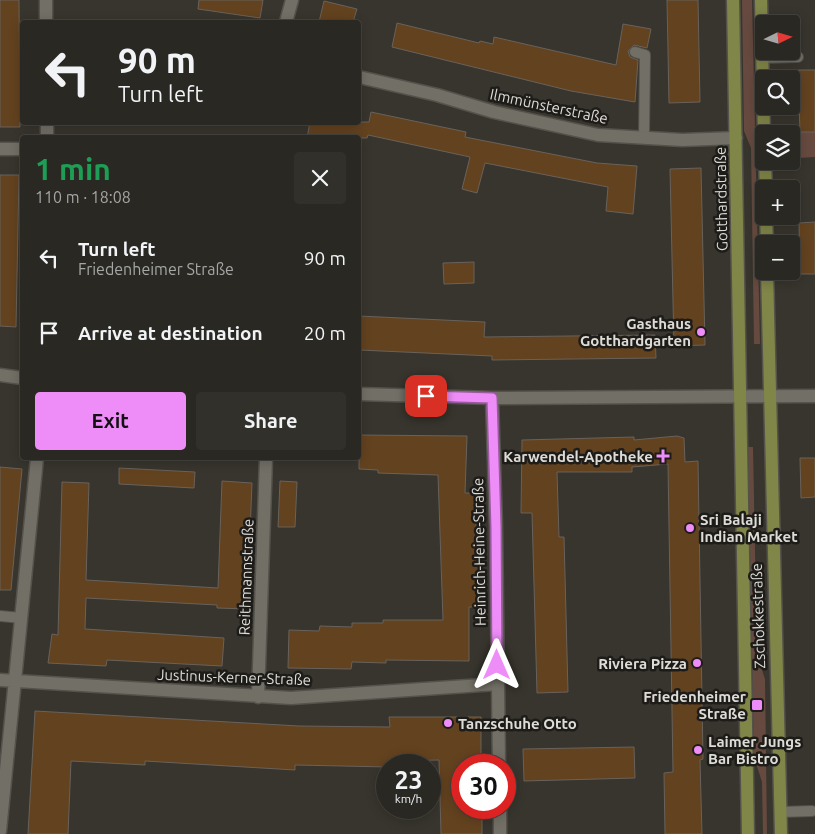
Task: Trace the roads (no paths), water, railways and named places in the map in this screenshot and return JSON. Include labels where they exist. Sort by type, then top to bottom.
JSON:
[{"type":"main road","name":"Gotthardstraße","points":[[733,0],[741,397]]},
{"type":"main road","points":[[761,0],[761,15]]},
{"type":"main road","points":[[762,60],[764,125]]},
{"type":"main road","points":[[767,280],[770,397]]},
{"type":"main road","name":"Zschokkestraße","points":[[741,397],[748,834]]},
{"type":"main road","name":"Zschokkestraße","points":[[770,397],[780,834]]},
{"type":"street","points":[[46,0],[46,20]]},
{"type":"street","points":[[287,20],[292,0]]},
{"type":"street","name":"Ilmmünsterstraße","points":[[361,77],[437,95],[494,112],[589,133],[682,140],[736,138]]},
{"type":"street","points":[[0,149],[20,149]]},
{"type":"street","points":[[0,375],[20,378]]},
{"type":"street","points":[[361,394],[492,398],[815,396]]},
{"type":"street","name":"Heinrich-Heine-Straße","points":[[492,398],[496,527],[499,754]]},
{"type":"street","points":[[0,831],[37,460]]},
{"type":"street","name":"Reithmannstraße","points":[[258,697],[266,460]]},
{"type":"street","name":"Justinus-Kerner-Straße","points":[[0,680],[291,698],[497,684]]},
{"type":"street","points":[[500,819],[500,834]]},
{"type":"lane","points":[[635,52],[645,55],[644,138]]},
{"type":"lane","points":[[0,616],[22,618]]},
{"type":"lane","points":[[780,812],[812,811]]},
{"type":"place","name":"Gasthaus Gotthardgarten","points":[[701,332]]},
{"type":"place","name":"Karwendel-Apotheke","points":[[663,456]]},
{"type":"place","name":"Sri Balaji Indian Market","points":[[690,528]]},
{"type":"place","name":"Riviera Pizza","points":[[697,663]]},
{"type":"place","name":"Friedenheimer Straße","points":[[757,705]]},
{"type":"place","name":"Tanzschuhe Otto","points":[[448,723]]},
{"type":"place","name":"Laimer Jungs Bar Bistro","points":[[698,750]]}]
